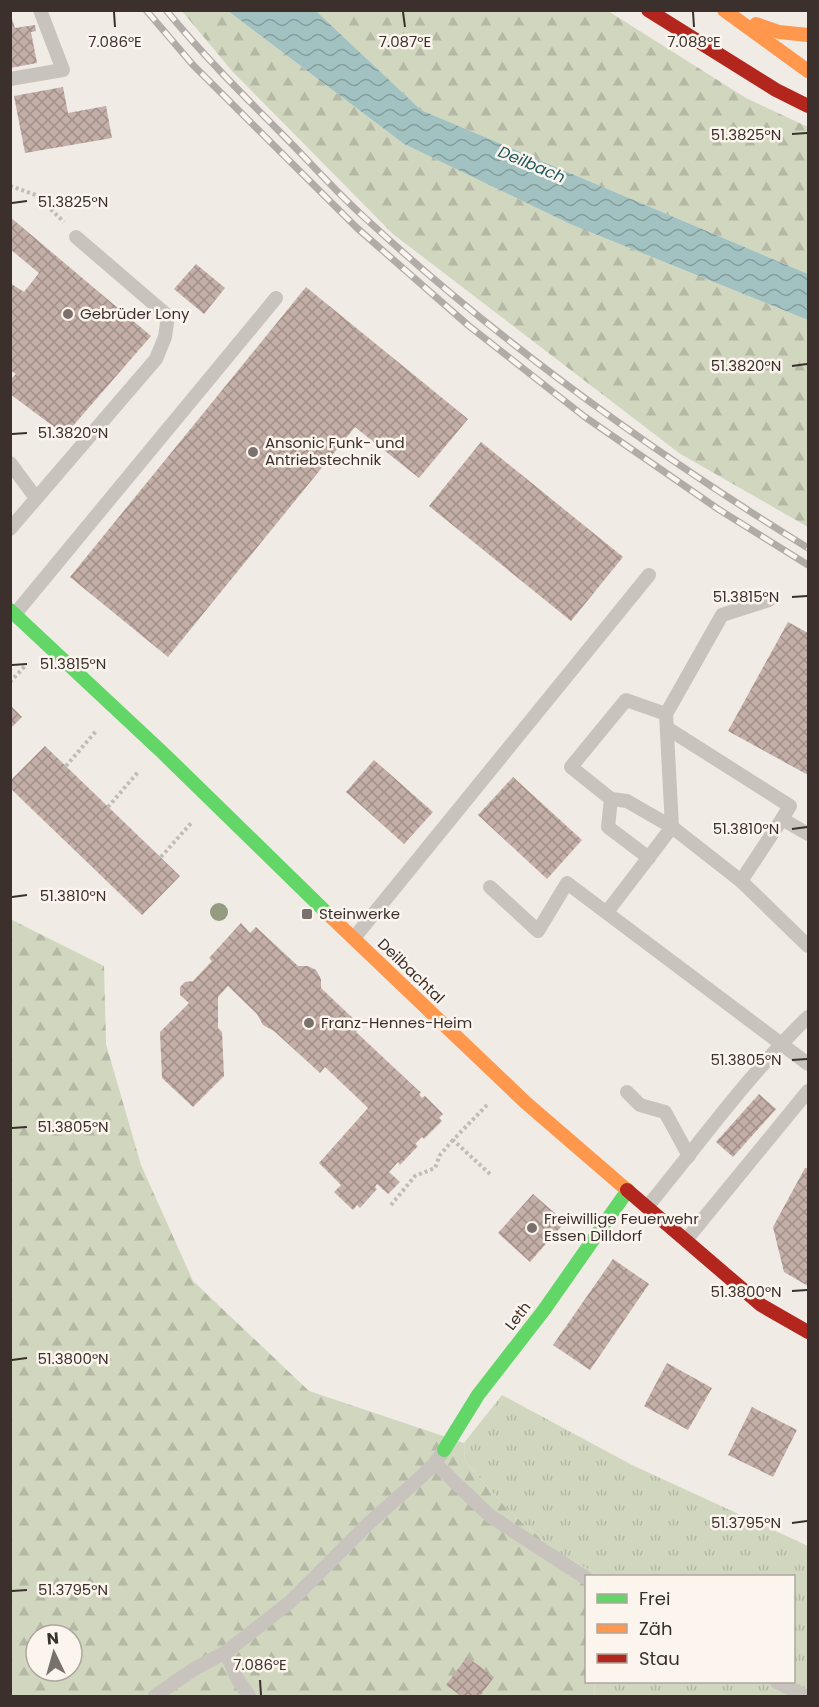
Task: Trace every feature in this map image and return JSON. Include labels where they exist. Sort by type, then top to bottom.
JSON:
[{"type":"street","points":[[648,10],[771,87],[808,106]]},
{"type":"street","points":[[728,13],[778,32],[808,35]]},
{"type":"street","points":[[728,13],[808,72]]},
{"type":"street","name":"Deilbachtal","points":[[13,612],[542,1117],[761,1305],[808,1332]]},
{"type":"street","name":"Leth","points":[[444,1450],[478,1395],[544,1310],[628,1190]]},
{"type":"lane","points":[[10,79],[63,70],[40,10]]},
{"type":"lane","points":[[10,529],[156,359],[165,337],[168,316],[76,237]]},
{"type":"lane","points":[[13,612],[276,298]]},
{"type":"lane","points":[[10,463],[36,498]]},
{"type":"lane","points":[[354,938],[649,575]]},
{"type":"lane","points":[[607,912],[672,827],[666,714],[722,615],[770,600]]},
{"type":"lane","points":[[666,714],[626,700],[571,767],[611,799],[627,801],[672,827],[741,881],[808,946]]},
{"type":"lane","points":[[667,728],[790,806],[741,881]]},
{"type":"lane","points":[[611,799],[608,827],[649,858]]},
{"type":"lane","points":[[782,819],[808,834]]},
{"type":"lane","points":[[490,887],[538,931],[567,883],[808,1064]]},
{"type":"lane","points":[[647,1207],[707,1130],[782,1043],[808,1017]]},
{"type":"lane","points":[[685,1241],[808,1091]]},
{"type":"lane","points":[[627,1092],[640,1105],[664,1112],[689,1156]]},
{"type":"lane","name":"Leth","points":[[155,1696],[194,1669],[226,1652],[290,1602],[368,1524],[435,1463],[444,1450]]},
{"type":"lane","points":[[435,1463],[490,1516],[585,1577]]},
{"type":"lane","points":[[226,1652],[237,1678],[249,1696]]},
{"type":"lane","points":[[779,1683],[805,1696]]},
{"type":"path","points":[[10,186],[36,195],[58,215],[76,237]]},
{"type":"path","points":[[66,766],[115,709]]},
{"type":"path","points":[[108,807],[157,748]]},
{"type":"path","points":[[161,857],[211,799]]},
{"type":"path","points":[[391,1205],[415,1176],[435,1167],[440,1155],[507,1083]]},
{"type":"path","points":[[453,1140],[490,1174]]},
{"type":"green space","points":[[182,11],[228,11],[404,144],[570,224],[808,320],[808,527],[679,453],[393,234],[232,71]]},
{"type":"green space","points":[[316,11],[608,11],[746,98],[808,127],[808,274],[421,110]]},
{"type":"green space","points":[[10,919],[104,966],[106,1044],[141,1165],[193,1281],[309,1391],[464,1443],[465,1461],[507,1509],[556,1552],[599,1575],[585,1575],[585,1683],[595,1683],[594,1696],[11,1696]]},
{"type":"green space","points":[[502,1395],[632,1465],[808,1546],[808,1696],[594,1696],[595,1683],[795,1683],[795,1575],[599,1575],[556,1552],[507,1509],[465,1461],[464,1443]]},
{"type":"water","name":"Deilbach","points":[[228,11],[316,11],[421,110],[808,274],[808,320],[570,224],[404,144]]},
{"type":"building","points":[[10,13],[15,28],[35,25],[36,31],[31,32],[37,63],[10,68]]},
{"type":"building","points":[[63,87],[68,113],[106,106],[112,138],[25,153],[14,96]]},
{"type":"building","name":"Gebrüder Lony","points":[[10,217],[151,336],[65,435],[10,394],[10,380],[16,374],[10,370],[10,283],[24,292],[39,273],[10,249]]},
{"type":"building","points":[[196,264],[225,288],[204,314],[174,289]]},
{"type":"building","name":"Ansonic Funk- und Antriebstechnik","points":[[306,287],[468,419],[419,478],[355,427],[168,657],[70,577]]},
{"type":"building","points":[[481,442],[623,557],[571,621],[429,506]]},
{"type":"building","points":[[788,622],[808,633],[808,775],[728,731]]},
{"type":"building","points":[[10,705],[22,717],[10,729]]},
{"type":"building","points":[[45,746],[180,876],[142,915],[10,788],[10,781]]},
{"type":"building","points":[[374,760],[433,812],[404,844],[346,792]]},
{"type":"building","points":[[513,777],[582,840],[547,879],[478,815]]},
{"type":"building","points":[[241,923],[250,933],[256,927],[298,966],[308,966],[316,970],[321,979],[321,988],[361,1026],[356,1032],[421,1092],[419,1094],[422,1098],[425,1096],[443,1114],[439,1118],[442,1121],[424,1139],[422,1137],[415,1144],[418,1146],[400,1165],[398,1162],[389,1172],[400,1182],[388,1194],[377,1184],[375,1187],[377,1189],[360,1208],[357,1205],[353,1210],[334,1192],[341,1185],[319,1163],[368,1108],[325,1067],[320,1073],[274,1031],[263,1025],[257,1014],[228,986],[218,997],[218,1028],[222,1032],[224,1076],[193,1107],[162,1078],[160,1032],[189,1003],[180,995],[180,987],[185,982],[193,981],[212,961],[209,958]]},
{"type":"building","points":[[759,1094],[776,1109],[733,1157],[716,1142]]},
{"type":"building","points":[[805,1168],[808,1168],[808,1286],[784,1272],[773,1227]]},
{"type":"building","name":"Freiwillige Feuerwehr Essen Dilldorf","points":[[533,1194],[565,1222],[530,1262],[498,1233]]},
{"type":"building","points":[[613,1259],[649,1284],[590,1370],[553,1345]]},
{"type":"building","points":[[667,1363],[712,1388],[688,1430],[644,1406]]},
{"type":"building","points":[[752,1407],[797,1430],[773,1477],[728,1455]]},
{"type":"building","points":[[467,1657],[494,1677],[480,1696],[461,1696],[446,1685]]},
{"type":"railway","points":[[146,10],[193,65],[357,228],[469,326],[585,417],[718,509],[808,565]]},
{"type":"railway","points":[[166,10],[222,73],[343,197],[469,308],[523,352],[634,434],[808,548]]},
{"type":"traffic: fast","points":[[10,610],[163,753],[330,916]]},
{"type":"traffic: fast","points":[[444,1450],[478,1395],[544,1310],[628,1190]]},
{"type":"traffic: slow","points":[[724,10],[808,71]]},
{"type":"traffic: slow","points":[[756,24],[779,32],[808,35]]},
{"type":"traffic: slow","points":[[330,916],[525,1102],[627,1190]]},
{"type":"traffic: jam","points":[[648,10],[776,90],[808,106]]},
{"type":"traffic: jam","points":[[627,1190],[761,1305],[808,1332]]},
{"type":"place","name":"Gebrüder Lony","points":[[68,314]]},
{"type":"place","name":"Ansonic Funk- und Antriebstechnik","points":[[253,452]]},
{"type":"place","name":"Steinwerke","points":[[307,914]]},
{"type":"place","name":"Franz-Hennes-Heim","points":[[309,1023]]},
{"type":"place","name":"Freiwillige Feuerwehr Essen Dilldorf","points":[[532,1228]]}]
